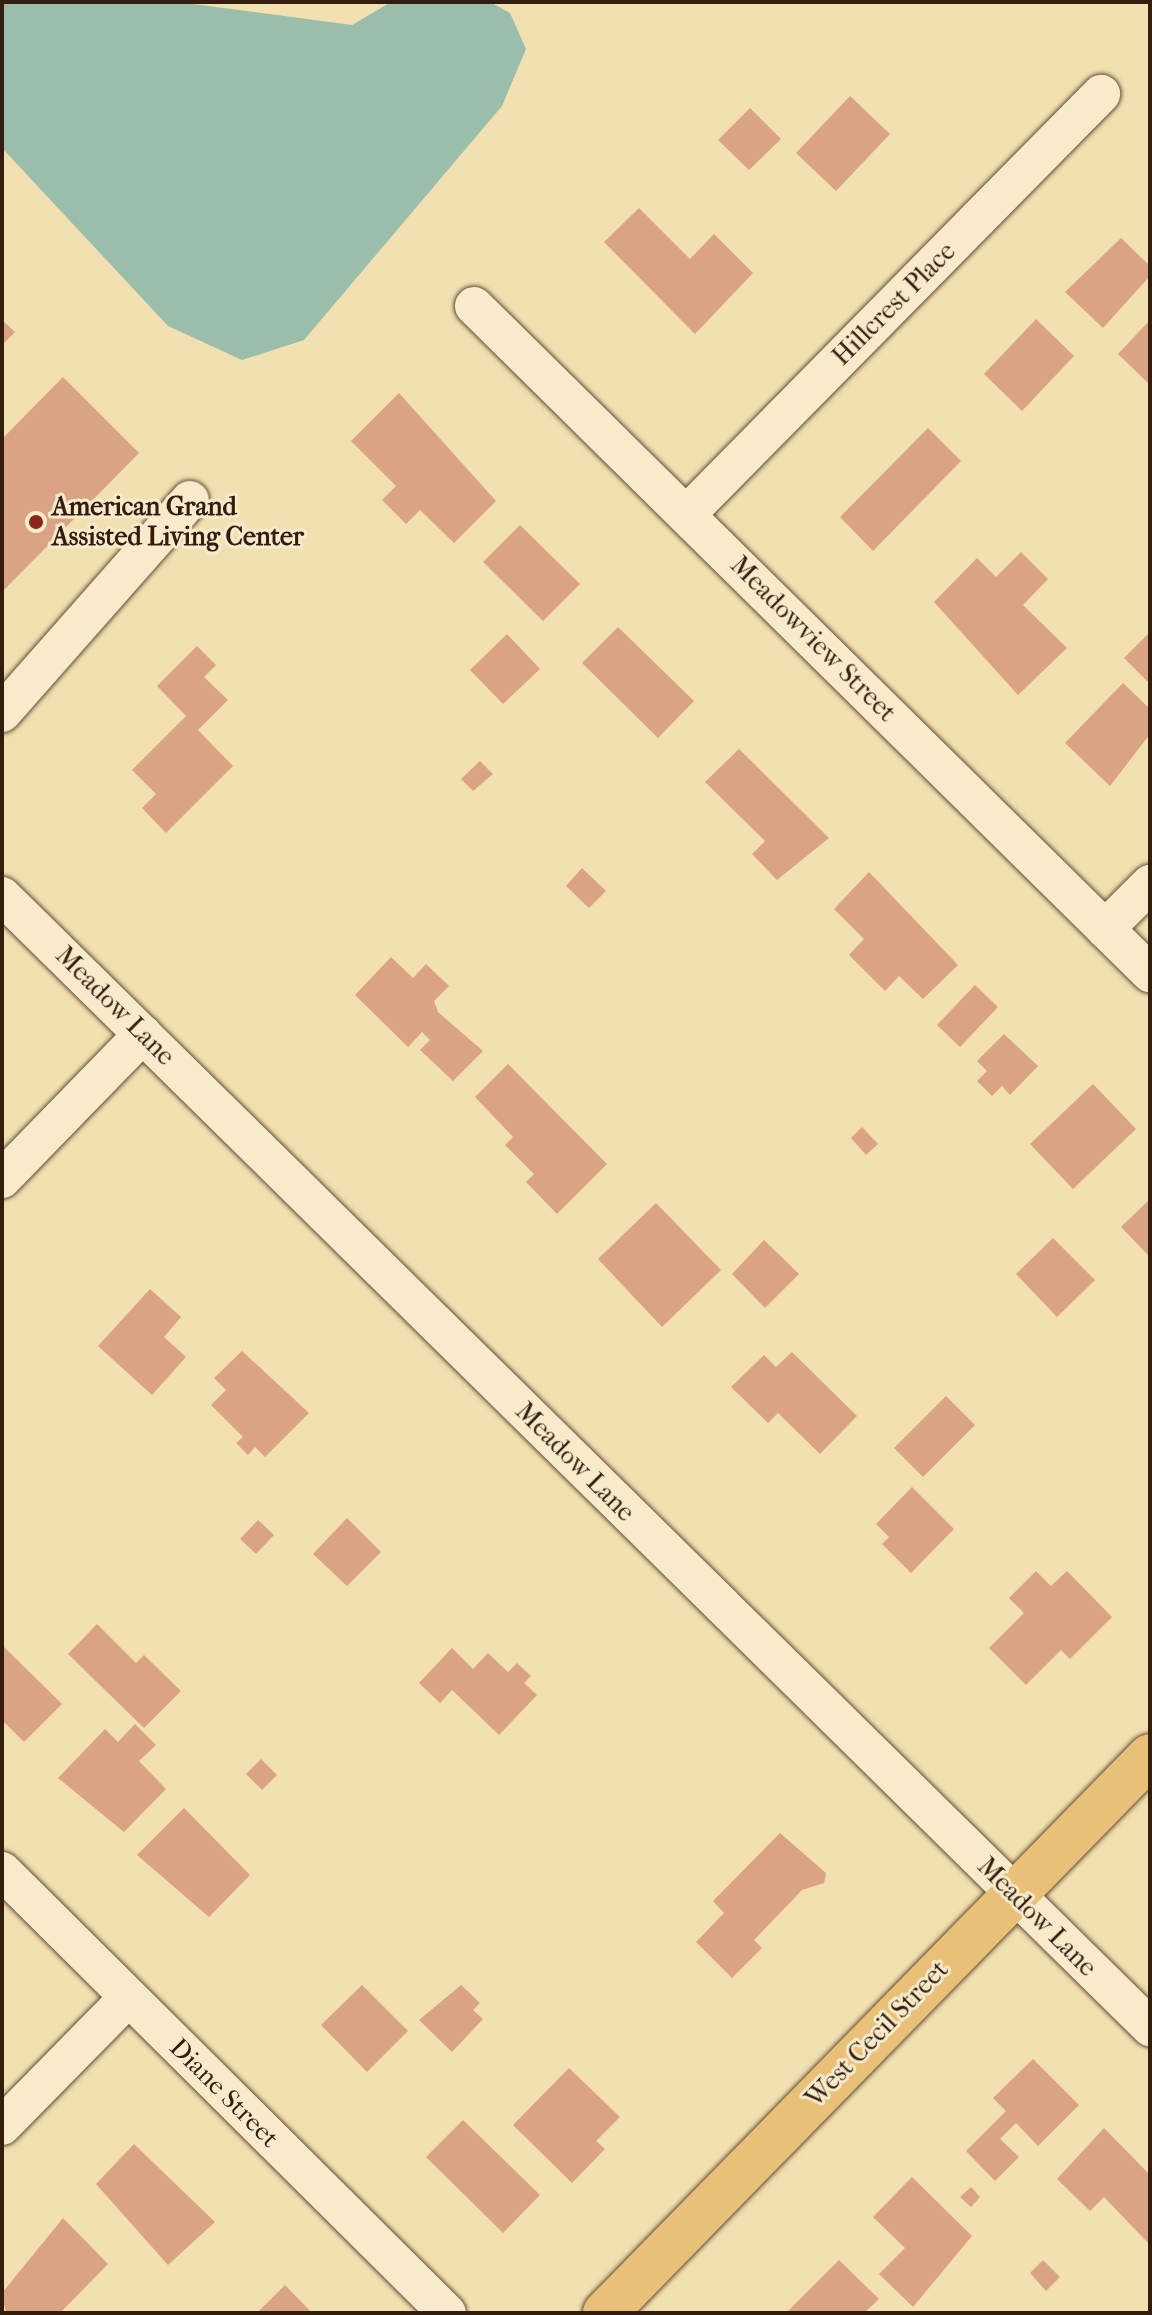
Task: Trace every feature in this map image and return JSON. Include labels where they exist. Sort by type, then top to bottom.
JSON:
[{"type":"main road","name":"West Cecil Street","points":[[605,2313],[1150,1756]]},
{"type":"street","name":"Hillcrest Place","points":[[687,514],[1101,94]]},
{"type":"street","name":"Meadowview Street","points":[[474,306],[1150,973]]},
{"type":"street","points":[[2,713],[190,500]]},
{"type":"street","points":[[1105,929],[1150,884]]},
{"type":"street","name":"Meadow Lane","points":[[2,896],[1150,2027]]},
{"type":"street","points":[[2,1179],[143,1034]]},
{"type":"street","name":"Diane Street","points":[[2,1871],[447,2313]]},
{"type":"street","points":[[2,2126],[128,1998]]},
{"type":"shaded area","points":[[2,2],[178,2],[352,25],[391,2],[490,2],[510,13],[526,49],[502,106],[304,340],[242,360],[168,326],[2,148]]},
{"type":"building","points":[[850,96],[890,134],[836,191],[796,153]]},
{"type":"building","points":[[750,108],[781,139],[749,170],[718,140]]},
{"type":"building","points":[[639,208],[690,259],[714,234],[753,273],[695,334],[604,242]]},
{"type":"building","points":[[1121,238],[1150,266],[1150,276],[1103,328],[1065,292]]},
{"type":"building","points":[[1036,319],[1074,356],[1022,411],[984,374]]},
{"type":"building","points":[[2,320],[15,332],[2,345]]},
{"type":"building","points":[[1150,320],[1150,385],[1118,354]]},
{"type":"building","name":"American Grand Assisted Living Center","points":[[63,377],[139,453],[2,592],[2,439]]},
{"type":"building","points":[[399,393],[496,501],[454,543],[420,510],[406,524],[382,500],[396,486],[351,441]]},
{"type":"building","points":[[928,428],[961,461],[873,551],[840,517]]},
{"type":"building","points":[[520,525],[580,584],[543,621],[483,562]]},
{"type":"building","points":[[1021,552],[1048,579],[1023,605],[1067,648],[1018,695],[934,602],[977,558],[996,577]]},
{"type":"building","points":[[618,627],[694,701],[658,738],[582,663]]},
{"type":"building","points":[[1150,632],[1150,684],[1124,658]]},
{"type":"building","points":[[507,634],[540,669],[503,704],[470,670]]},
{"type":"building","points":[[197,646],[216,665],[204,677],[228,700],[198,730],[233,766],[166,833],[142,808],[156,794],[132,770],[186,716],[157,686]]},
{"type":"building","points":[[1123,683],[1150,709],[1150,734],[1110,786],[1065,743]]},
{"type":"building","points":[[739,749],[829,838],[777,880],[752,854],[765,841],[705,782]]},
{"type":"building","points":[[480,761],[493,774],[473,791],[461,779]]},
{"type":"building","points":[[582,868],[606,891],[589,908],[566,886]]},
{"type":"building","points":[[869,872],[958,965],[923,999],[899,976],[885,991],[849,955],[864,939],[834,909]]},
{"type":"building","points":[[391,957],[413,978],[426,964],[449,986],[434,1001],[438,1012],[483,1051],[453,1081],[420,1050],[430,1040],[422,1032],[408,1047],[355,995]]},
{"type":"building","points":[[975,985],[998,1007],[960,1047],[937,1025]]},
{"type":"building","points":[[1004,1034],[1038,1066],[1010,1095],[1002,1086],[992,1096],[977,1081],[987,1071],[977,1061]]},
{"type":"building","points":[[508,1064],[607,1164],[557,1214],[526,1182],[534,1174],[505,1145],[513,1137],[475,1097]]},
{"type":"building","points":[[1093,1084],[1136,1129],[1073,1189],[1030,1144]]},
{"type":"building","points":[[862,1127],[878,1144],[866,1155],[851,1138]]},
{"type":"building","points":[[1150,1199],[1150,1257],[1121,1227]]},
{"type":"building","points":[[656,1203],[721,1270],[662,1327],[598,1259]]},
{"type":"building","points":[[1053,1238],[1095,1280],[1057,1317],[1016,1274]]},
{"type":"building","points":[[764,1240],[799,1274],[765,1308],[732,1274]]},
{"type":"building","points":[[150,1289],[181,1317],[164,1337],[186,1357],[152,1395],[98,1346]]},
{"type":"building","points":[[242,1351],[309,1413],[265,1457],[255,1447],[248,1455],[236,1443],[243,1437],[211,1405],[226,1390],[214,1378]]},
{"type":"building","points":[[792,1352],[857,1416],[820,1454],[778,1413],[768,1423],[731,1387],[764,1355],[776,1367]]},
{"type":"building","points":[[946,1396],[975,1425],[923,1477],[894,1448]]},
{"type":"building","points":[[912,1487],[954,1529],[911,1573],[882,1544],[889,1537],[876,1524]]},
{"type":"building","points":[[347,1518],[381,1552],[347,1586],[313,1554]]},
{"type":"building","points":[[258,1520],[274,1535],[256,1554],[240,1539]]},
{"type":"building","points":[[1036,1571],[1051,1586],[1067,1571],[1112,1617],[1070,1659],[1061,1650],[1026,1685],[989,1648],[1024,1613],[1009,1598]]},
{"type":"building","points":[[97,1624],[136,1663],[144,1655],[181,1691],[144,1728],[68,1654]]},
{"type":"building","points":[[2,1645],[62,1704],[24,1742],[2,1720]]},
{"type":"building","points":[[452,1648],[473,1669],[488,1653],[508,1672],[517,1663],[531,1676],[524,1683],[537,1695],[499,1735],[452,1690],[440,1703],[419,1683]]},
{"type":"building","points":[[135,1724],[156,1745],[139,1761],[166,1789],[124,1832],[58,1778],[105,1729],[118,1742]]},
{"type":"building","points":[[261,1759],[277,1775],[262,1790],[246,1774]]},
{"type":"building","points":[[184,1808],[250,1875],[209,1917],[137,1855]]},
{"type":"building","points":[[780,1833],[826,1873],[824,1883],[802,1890],[754,1940],[762,1948],[732,1978],[696,1942],[724,1913],[713,1901]]},
{"type":"building","points":[[362,1985],[408,2031],[367,2072],[321,2025]]},
{"type":"building","points":[[461,1985],[480,2003],[473,2010],[483,2019],[452,2052],[419,2020]]},
{"type":"building","points":[[1033,2059],[1079,2105],[1038,2146],[1016,2123],[1000,2139],[1019,2157],[995,2181],[966,2151],[1006,2111],[993,2098]]},
{"type":"building","points":[[569,2068],[620,2117],[596,2141],[605,2149],[572,2183],[513,2125]]},
{"type":"building","points":[[463,2120],[540,2195],[503,2233],[426,2157]]},
{"type":"building","points":[[1104,2128],[1150,2175],[1150,2245],[1104,2197],[1090,2211],[1057,2179]]},
{"type":"building","points":[[134,2144],[215,2222],[168,2265],[96,2184]]},
{"type":"building","points":[[912,2177],[972,2236],[913,2307],[879,2274],[905,2248],[873,2217]]},
{"type":"building","points":[[971,2187],[980,2197],[971,2207],[960,2197]]},
{"type":"building","points":[[63,2218],[108,2264],[60,2313],[6,2313],[2,2293]]},
{"type":"building","points":[[839,2260],[879,2299],[864,2313],[786,2313]]},
{"type":"building","points":[[1043,2260],[1060,2277],[1046,2291],[1030,2273]]},
{"type":"building","points":[[285,2285],[312,2313],[257,2313]]},
{"type":"place","name":"American Grand Assisted Living Center","points":[[36,522]]}]
